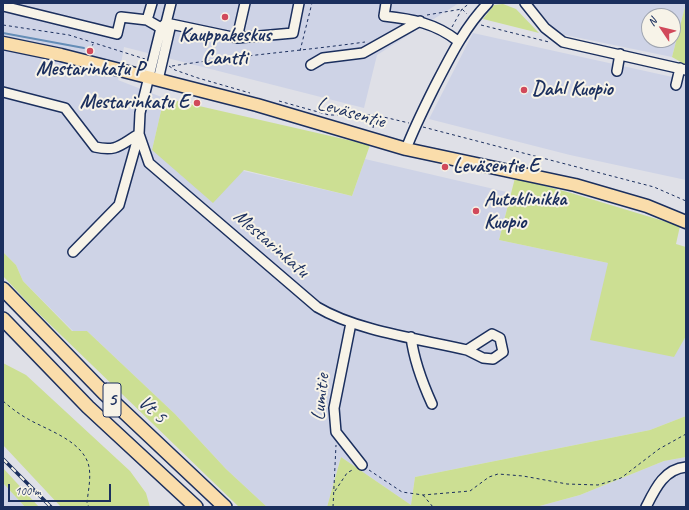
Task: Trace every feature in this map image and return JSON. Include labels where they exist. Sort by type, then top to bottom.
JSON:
[{"type":"highway","name":"Vt 5","points":[[3,289],[104,393],[225,507]]},
{"type":"highway","name":"Vt 5","points":[[3,319],[88,407],[196,507]]},
{"type":"main road","name":"Leväsentie","points":[[3,43],[61,55],[257,105],[406,149],[575,185],[647,206],[686,222]]},
{"type":"street","points":[[147,20],[152,3]]},
{"type":"street","name":"Mestarinkatu","points":[[171,3],[154,79],[140,113],[139,134],[150,163],[317,308],[334,318],[467,350]]},
{"type":"street","points":[[237,38],[245,3]]},
{"type":"street","points":[[3,6],[117,34],[121,17],[147,20],[237,38],[293,33],[299,3]]},
{"type":"street","points":[[386,3],[384,16],[416,20],[438,28],[458,41]]},
{"type":"street","points":[[406,149],[415,125],[458,41],[472,20],[488,3]]},
{"type":"street","points":[[525,3],[545,28],[563,42],[683,69],[676,85]]},
{"type":"street","points":[[310,65],[323,58],[363,54],[416,20]]},
{"type":"street","points":[[616,71],[620,54]]},
{"type":"street","points":[[3,92],[65,108],[94,147],[109,150],[139,134]]},
{"type":"street","points":[[73,252],[119,205],[139,134]]},
{"type":"street","name":"Lumitie","points":[[352,323],[334,408],[336,432],[362,465]]},
{"type":"street","points":[[411,337],[413,353],[419,375],[432,404]]},
{"type":"street","points":[[646,507],[656,488],[665,476],[680,468],[686,467]]},
{"type":"path","points":[[300,51],[312,3]]},
{"type":"path","points":[[416,20],[462,9],[472,20],[482,25],[504,32],[554,43]]},
{"type":"path","points":[[3,25],[68,36],[171,66],[208,60],[300,51],[366,42]]},
{"type":"path","points":[[90,51],[93,43]]},
{"type":"path","points":[[171,66],[175,70],[198,78],[256,94]]},
{"type":"path","points":[[278,101],[330,115],[375,115],[654,187],[686,201]]},
{"type":"path","points":[[373,129],[375,115]]},
{"type":"path","points":[[3,401],[28,420],[52,430],[75,446],[88,462],[89,475],[87,503],[89,507]]},
{"type":"path","points":[[333,507],[335,491],[336,432]]},
{"type":"path","points":[[335,491],[347,473],[362,465],[402,492],[422,495],[470,492],[489,477],[498,474],[523,476],[567,484],[598,485],[621,478],[659,449],[686,434]]},
{"type":"path","points":[[422,495],[434,507]]},
{"type":"shaded area","points":[[3,3],[459,3],[377,55],[364,108],[124,47],[118,80],[164,98],[152,150],[352,196],[365,159],[511,193],[499,240],[608,263],[673,357],[686,336],[686,416],[650,430],[415,477],[411,505],[341,457],[327,507],[267,507],[226,469],[175,414],[87,331],[73,331],[23,281],[16,265],[3,252]]},
{"type":"shaded area","points":[[532,3],[686,3],[681,22],[681,8],[641,8],[641,48],[674,48],[672,57],[565,35],[556,31]]},
{"type":"shaded area","points":[[473,33],[686,80],[686,180],[570,155],[429,119]]},
{"type":"shaded area","points":[[686,457],[686,507],[536,507],[580,495],[664,461]]},
{"type":"shaded area","points":[[3,483],[25,507],[3,507]]},
{"type":"green space","points":[[686,3],[686,65],[672,57],[674,48],[681,48],[681,22]]},
{"type":"green space","points":[[503,4],[516,9],[539,33],[483,19],[494,5]]},
{"type":"green space","points":[[164,98],[370,145],[352,196],[244,170],[213,203],[152,150]]},
{"type":"green space","points":[[515,178],[571,193],[680,226],[676,244],[686,247],[686,336],[674,357],[590,340],[608,263],[499,240]]},
{"type":"green space","points":[[3,252],[16,265],[23,281],[72,331],[87,331],[175,414],[226,469],[267,507],[239,507],[34,309],[3,276]]},
{"type":"green space","points":[[3,363],[26,375],[130,471],[146,493],[150,507],[61,507],[3,445]]},
{"type":"green space","points":[[686,416],[686,457],[664,461],[580,495],[536,507],[327,507],[341,457],[411,505],[415,477],[650,430]]},
{"type":"green space","points":[[3,468],[39,507],[25,507],[3,483]]},
{"type":"waterway","points":[[3,33],[84,48]]},
{"type":"railway","points":[[3,459],[51,507]]},
{"type":"place","name":"Kauppakeskus Cantti","points":[[225,17]]},
{"type":"place","name":"Mestarinkatu P","points":[[90,51]]},
{"type":"place","name":"Dahl Kuopio","points":[[524,90]]},
{"type":"place","name":"Mestarinkatu E","points":[[197,103]]},
{"type":"place","name":"Leväsentie E","points":[[445,167]]},
{"type":"place","name":"Autoklinikka Kuopio","points":[[476,211]]}]
